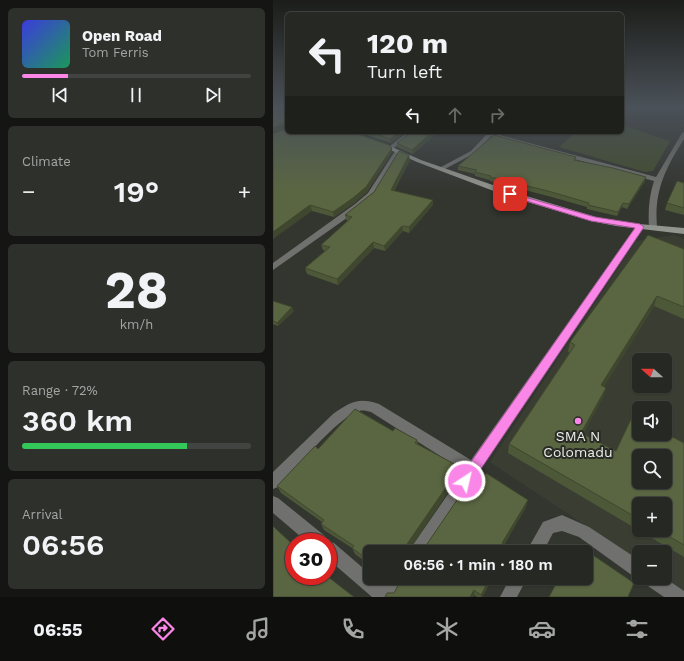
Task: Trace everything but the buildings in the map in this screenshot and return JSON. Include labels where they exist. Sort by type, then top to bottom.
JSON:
[{"type":"main road","points":[[375,142],[419,161],[510,194],[594,219],[640,227],[653,226],[684,231]]},
{"type":"street","points":[[273,267],[358,206],[371,194],[394,150],[409,135]]},
{"type":"street","points":[[441,169],[473,152],[489,135]]},
{"type":"street","points":[[493,135],[657,180]]},
{"type":"street","points":[[653,226],[652,204],[657,180],[684,135]]},
{"type":"street","points":[[421,545],[640,227]]},
{"type":"street","points":[[273,482],[342,415],[358,405],[367,405],[375,408],[473,469]]},
{"type":"street","points":[[273,503],[308,533]]},
{"type":"street","points":[[538,545],[548,527],[562,523],[584,532],[632,565]]},
{"type":"street","points":[[337,557],[385,597],[393,585]]},
{"type":"street","points":[[508,597],[515,585]]},
{"type":"street","points":[[661,585],[678,597]]},
{"type":"shaded area","name":"SMA N Colomadu","points":[[674,235],[684,239],[684,591],[672,583],[672,545],[632,545],[632,556],[490,462],[636,241]]},
{"type":"green space","points":[[573,135],[652,135],[670,141],[653,171],[645,172],[559,147]]},
{"type":"place","name":"SMA N Colomadu","points":[[578,421]]},
{"type":"route","points":[[465,481],[640,227],[594,219],[510,194]]}]
